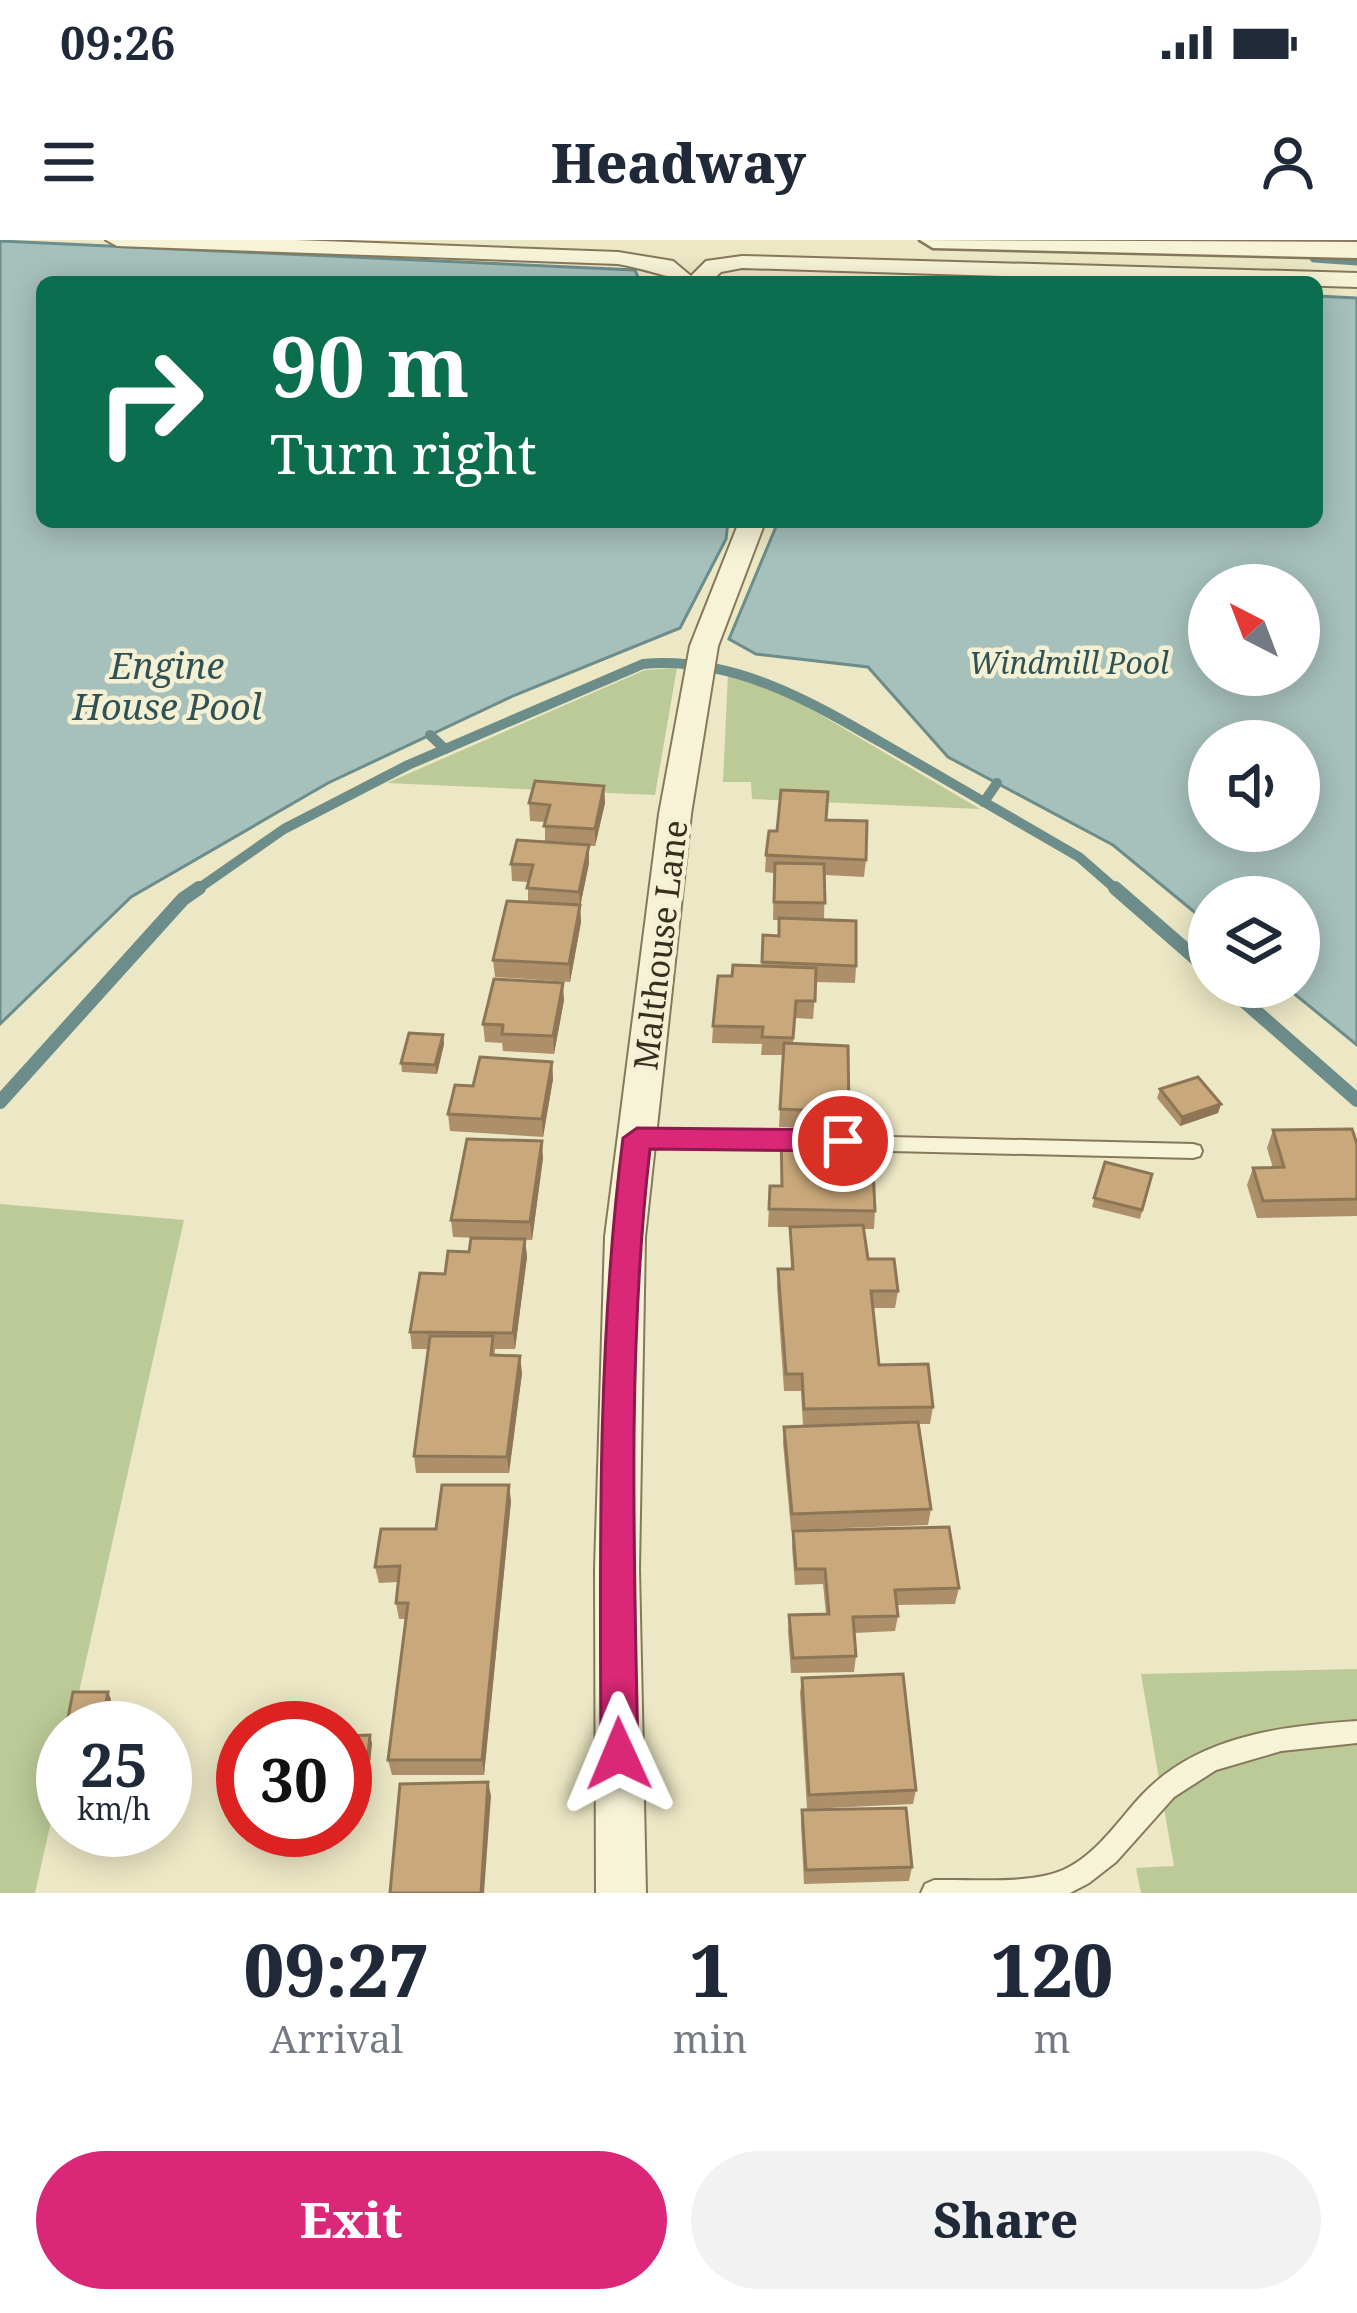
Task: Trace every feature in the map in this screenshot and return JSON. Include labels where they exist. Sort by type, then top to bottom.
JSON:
[{"type":"street","points":[[117,240],[618,258],[665,266],[678,276]]},
{"type":"street","points":[[933,240],[1319,244],[1357,250]]},
{"type":"street","points":[[704,276],[713,266],[742,262],[1220,276]]},
{"type":"street","points":[[1323,279],[1357,280]]},
{"type":"street","name":"Malthouse Lane","points":[[621,1893],[617,1569],[625,1237],[675,814],[702,662],[750,528]]},
{"type":"lane","points":[[637,1138],[1193,1151]]},
{"type":"lane","points":[[934,1893],[1059,1886],[1102,1862],[1166,1787],[1217,1759],[1277,1736],[1357,1732]]},
{"type":"green space","points":[[677,668],[655,795],[387,783],[645,670]]},
{"type":"green space","points":[[728,674],[787,695],[980,809],[752,799],[751,782],[723,782]]},
{"type":"green space","points":[[0,1204],[184,1220],[77,1701],[36,1701],[36,1857],[43,1857],[35,1893],[0,1893]]},
{"type":"green space","points":[[1357,1669],[1357,1893],[1141,1893],[1136,1868],[1174,1866],[1141,1674]]},
{"type":"water","name":"Engine House Pool","points":[[0,241],[635,270],[638,276],[36,276],[36,528],[727,528],[680,628],[515,695],[328,783],[131,897],[0,1024]]},
{"type":"water","name":"Windmill Pool","points":[[1323,296],[1357,298],[1357,1045],[1312,1008],[1320,1008],[1320,876],[1188,876],[1188,907],[1113,845],[948,757],[868,667],[756,654],[729,639],[775,528],[1323,528]]},
{"type":"building","points":[[535,781],[604,786],[595,829],[544,826],[550,805],[529,803]]},
{"type":"building","points":[[781,790],[828,792],[826,820],[867,821],[866,860],[766,855],[769,831],[777,831]]},
{"type":"building","points":[[517,840],[589,845],[579,892],[527,888],[533,865],[511,864]]},
{"type":"building","points":[[775,863],[824,864],[825,903],[774,902]]},
{"type":"building","points":[[507,901],[580,905],[569,964],[493,960]]},
{"type":"building","points":[[779,918],[856,921],[856,966],[762,962],[763,935],[779,936]]},
{"type":"building","points":[[733,965],[816,968],[815,1001],[796,1001],[793,1038],[762,1037],[763,1027],[713,1026],[718,976],[732,976]]},
{"type":"building","points":[[494,979],[563,983],[553,1036],[502,1034],[503,1025],[483,1024]]},
{"type":"building","points":[[409,1033],[443,1035],[435,1065],[401,1063]]},
{"type":"building","points":[[784,1043],[848,1046],[849,1112],[780,1109]]},
{"type":"building","points":[[480,1057],[552,1062],[542,1119],[448,1114],[455,1085],[473,1086]]},
{"type":"building","points":[[1198,1077],[1221,1104],[1182,1117],[1160,1089]]},
{"type":"building","points":[[1352,1129],[1357,1144],[1357,1199],[1263,1201],[1253,1168],[1284,1167],[1273,1130]]},
{"type":"building","points":[[781,1132],[839,1134],[840,1168],[873,1169],[875,1211],[769,1209],[770,1186],[782,1186]]},
{"type":"building","points":[[467,1139],[542,1141],[530,1222],[451,1220]]},
{"type":"building","points":[[1105,1162],[1152,1174],[1142,1210],[1094,1198]]},
{"type":"building","points":[[863,1225],[868,1259],[894,1259],[898,1291],[871,1291],[879,1365],[928,1364],[933,1407],[804,1409],[802,1374],[786,1374],[778,1269],[793,1269],[790,1227]]},
{"type":"building","points":[[471,1238],[525,1239],[513,1333],[410,1332],[420,1273],[445,1274],[448,1251],[469,1252]]},
{"type":"building","points":[[430,1336],[493,1336],[491,1355],[520,1356],[507,1457],[414,1456]]},
{"type":"building","points":[[918,1422],[931,1509],[792,1514],[784,1427]]},
{"type":"building","points":[[442,1485],[509,1485],[482,1760],[388,1760],[408,1603],[396,1603],[400,1566],[375,1567],[381,1529],[436,1529]]},
{"type":"building","points":[[949,1527],[959,1588],[895,1590],[898,1616],[853,1617],[856,1656],[793,1658],[789,1615],[829,1614],[825,1569],[796,1569],[793,1531]]},
{"type":"building","points":[[903,1674],[916,1790],[809,1795],[802,1678]]},
{"type":"building","points":[[73,1692],[108,1692],[106,1701],[71,1701]]},
{"type":"building","points":[[488,1782],[481,1893],[390,1893],[400,1784]]},
{"type":"building","points":[[906,1808],[912,1867],[806,1870],[802,1810]]},
{"type":"waterway","points":[[1314,258],[1357,261]]},
{"type":"waterway","points":[[195,891],[284,829],[408,765],[643,664],[715,668],[783,691],[984,802]]},
{"type":"waterway","points":[[430,735],[445,749]]},
{"type":"waterway","points":[[984,802],[997,783]]},
{"type":"waterway","points":[[984,802],[1079,857],[1118,891]]},
{"type":"waterway","points":[[0,1102],[183,899],[199,888]]},
{"type":"waterway","points":[[1115,888],[1188,952]]},
{"type":"waterway","points":[[1252,1008],[1357,1100]]},
{"type":"route","points":[[619,1754],[617,1569],[625,1237],[637,1138],[843,1141]]}]
